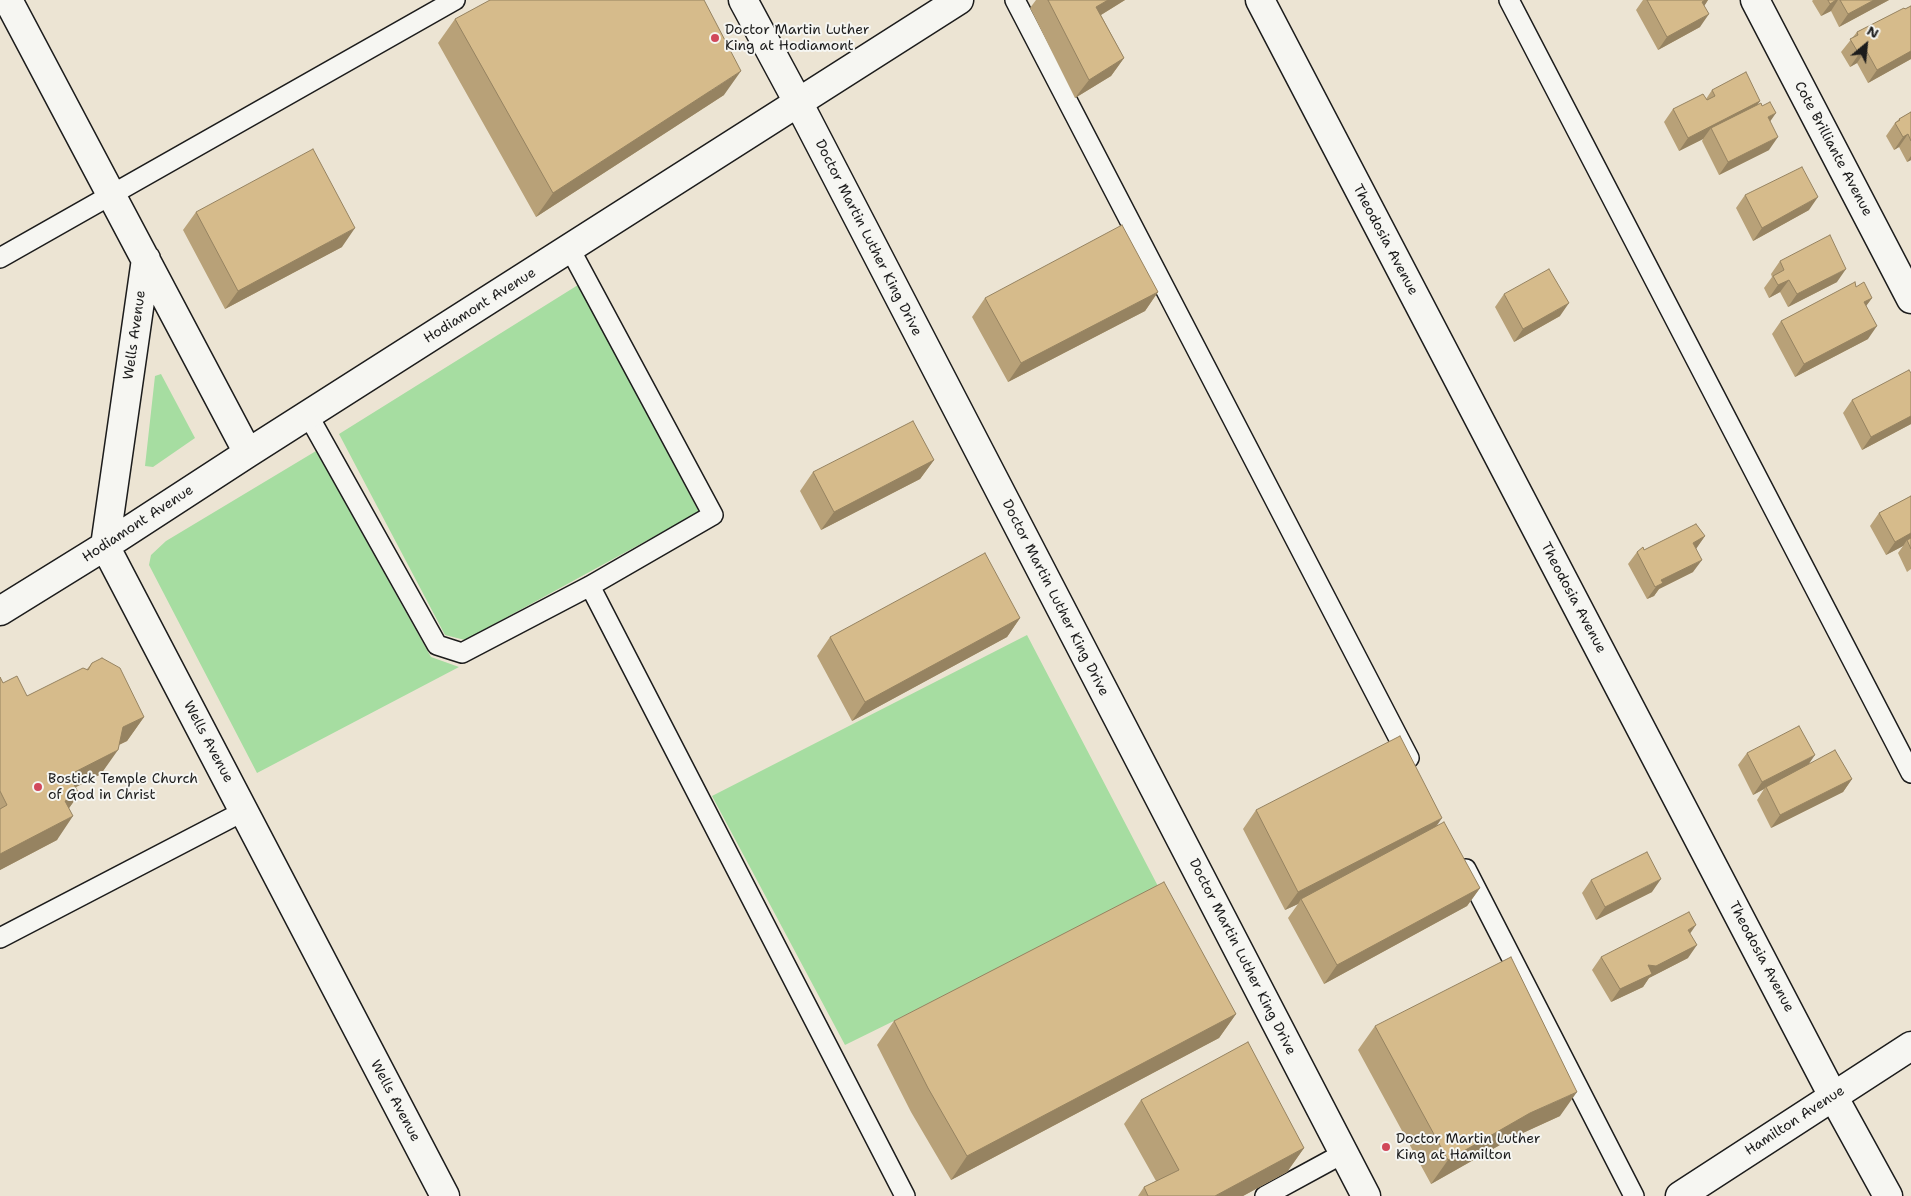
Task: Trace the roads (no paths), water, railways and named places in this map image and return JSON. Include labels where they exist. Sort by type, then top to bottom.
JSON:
[{"type":"street","name":"Wells Avenue","points":[[8,0],[248,452]]},
{"type":"street","name":"Doctor Martin Luther King Drive","points":[[743,0],[799,104],[1366,1196]]},
{"type":"street","name":"Hodiamont Avenue","points":[[0,612],[248,452],[799,104],[959,0]]},
{"type":"street","name":"Theodosia Avenue","points":[[1260,0],[1833,1096],[1888,1196]]},
{"type":"street","name":"Cote Brilliante Avenue","points":[[1755,0],[1911,299]]},
{"type":"street","name":"Wells Avenue","points":[[146,259],[105,546],[444,1196]]},
{"type":"street","name":"Hamilton Avenue","points":[[1680,1196],[1911,1046]]},
{"type":"lane","points":[[0,258],[454,0]]},
{"type":"lane","points":[[1016,0],[1417,774]]},
{"type":"lane","points":[[1509,0],[1911,772]]},
{"type":"lane","points":[[308,415],[438,645],[462,653],[590,586],[713,515],[570,249]]},
{"type":"lane","points":[[590,586],[905,1196]]},
{"type":"lane","points":[[0,938],[244,811]]},
{"type":"lane","points":[[1458,853],[1634,1196]]},
{"type":"lane","points":[[1264,1196],[1344,1153]]},
{"type":"place","name":"Doctor Martin Luther King at Hodiamont","points":[[715,38]]},
{"type":"place","name":"Bostick Temple Church of God in Christ","points":[[38,787]]},
{"type":"place","name":"Doctor Martin Luther King at Hamilton","points":[[1386,1147]]}]
